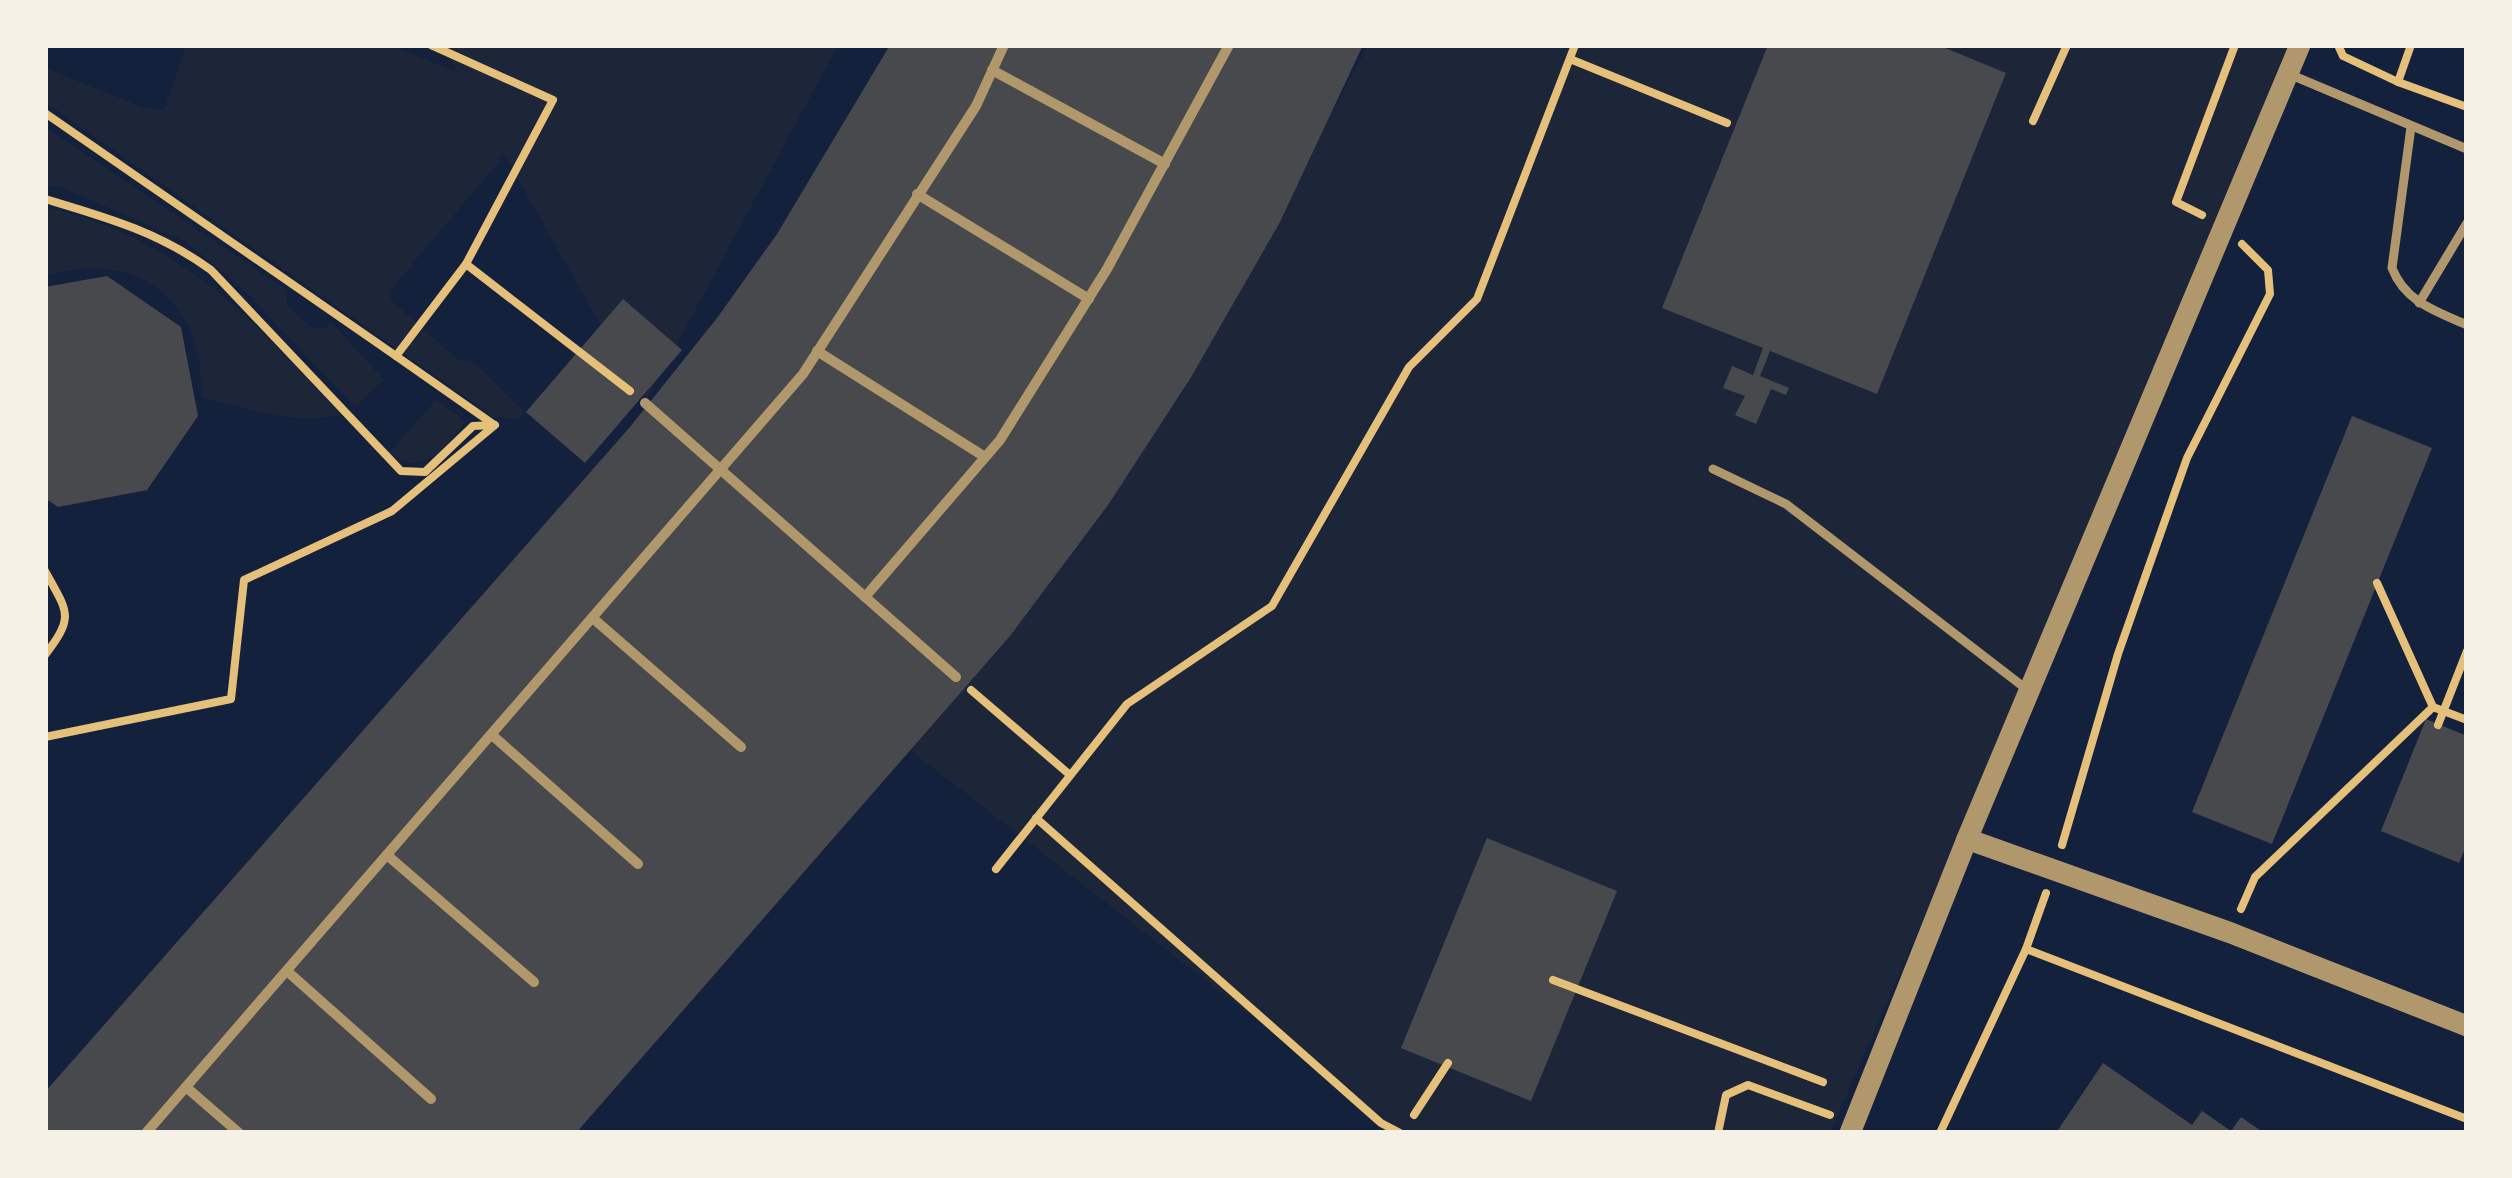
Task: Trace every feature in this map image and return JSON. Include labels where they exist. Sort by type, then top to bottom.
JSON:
[{"type":"street","points":[[146,1133],[595,620],[817,351],[976,106],[1004,45]]},
{"type":"street","points":[[866,597],[986,457],[1089,298],[1228,45]]},
{"type":"street","points":[[1852,1128],[1967,839],[2300,45]]},
{"type":"street","points":[[992,70],[1165,164]]},
{"type":"street","points":[[917,194],[1089,298]]},
{"type":"street","points":[[817,351],[986,457]]},
{"type":"street","points":[[645,403],[956,677]]},
{"type":"street","points":[[595,620],[741,747]]},
{"type":"street","points":[[492,735],[638,864]]},
{"type":"street","points":[[1967,839],[2231,932],[2467,1026]]},
{"type":"street","points":[[387,855],[534,982]]},
{"type":"street","points":[[287,971],[431,1099]]},
{"type":"street","points":[[186,1087],[239,1133]]},
{"type":"lane","points":[[2289,74],[2467,148]]},
{"type":"lane","points":[[2411,127],[2392,268],[2400,287],[2419,303],[2467,325]]},
{"type":"lane","points":[[2419,303],[2467,223]]},
{"type":"lane","points":[[1713,469],[1786,504],[2029,691]]},
{"type":"path","points":[[396,356],[466,264],[553,100],[431,45]]},
{"type":"path","points":[[996,869],[1127,704],[1272,606],[1409,367],[1477,299],[1575,45]]},
{"type":"path","points":[[2033,121],[2067,45]]},
{"type":"path","points":[[1940,1133],[2026,949],[2055,868],[2117,654],[2187,458],[2270,294],[2267,270],[2224,226],[2176,202],[2235,45]]},
{"type":"path","points":[[2338,45],[2342,56],[2467,107]]},
{"type":"path","points":[[2398,82],[2411,45]]},
{"type":"path","points":[[1570,59],[1727,123]]},
{"type":"path","points":[[45,113],[495,425]]},
{"type":"path","points":[[45,199],[133,224],[178,245],[211,270],[401,471],[425,472],[473,426],[495,425]]},
{"type":"path","points":[[466,264],[645,403]]},
{"type":"path","points":[[45,737],[231,699],[244,580],[392,511],[495,425]]},
{"type":"path","points":[[45,571],[67,611],[67,626],[45,655]]},
{"type":"path","points":[[2377,583],[2438,709],[2438,725]]},
{"type":"path","points":[[2231,932],[2254,877],[2438,709],[2467,651]]},
{"type":"path","points":[[956,677],[1070,775]]},
{"type":"path","points":[[2438,709],[2467,720]]},
{"type":"path","points":[[1036,818],[1381,1123],[1400,1133]]},
{"type":"path","points":[[2026,949],[2467,1119]]},
{"type":"path","points":[[1553,980],[1822,1082]]},
{"type":"path","points":[[1414,1114],[1448,1064]]},
{"type":"path","points":[[1718,1133],[1726,1095],[1748,1085],[1852,1128]]},
{"type":"shaded area","points":[[186,45],[391,45],[457,72],[443,45],[838,45],[645,403],[502,151],[498,163],[392,288],[390,299],[457,359],[476,364],[525,412],[518,419],[494,417],[45,102],[45,68],[142,107],[164,110]]},
{"type":"shaded area","points":[[1368,45],[2297,45],[2212,258],[1830,1133],[1402,1133],[901,743],[1180,397]]},
{"type":"shaded area","points":[[45,127],[287,290],[287,306],[310,327],[326,328],[331,322],[384,380],[355,407],[242,288],[186,242],[61,187],[45,185]]},
{"type":"shaded area","points":[[45,207],[93,221],[175,260],[243,314],[340,414],[288,417],[201,397],[200,363],[192,334],[178,309],[159,290],[109,270],[78,269],[45,276]]},
{"type":"shaded area","points":[[436,400],[466,421],[450,441],[432,457],[413,463],[389,453]]},
{"type":"building","points":[[890,45],[1363,45],[1280,222],[1190,379],[1108,505],[1010,636],[576,1133],[45,1133],[45,1092],[630,427],[717,318],[777,234]]},
{"type":"building","points":[[1768,45],[1938,45],[2006,73],[1877,394],[1770,351],[1760,376],[1789,388],[1786,395],[1771,389],[1756,424],[1735,415],[1745,396],[1723,388],[1732,366],[1753,375],[1763,348],[1662,308]]},
{"type":"building","points":[[107,276],[181,327],[198,416],[147,490],[58,507],[45,498],[45,287]]},
{"type":"building","points":[[623,299],[682,350],[585,463],[526,412]]},
{"type":"building","points":[[2352,416],[2432,448],[2272,844],[2192,812]]},
{"type":"building","points":[[2426,719],[2467,736],[2467,844],[2459,863],[2381,831]]},
{"type":"building","points":[[1487,838],[1617,891],[1531,1101],[1401,1048]]},
{"type":"building","points":[[2103,1063],[2192,1125],[2202,1111],[2231,1131],[2241,1117],[2264,1133],[2056,1133]]}]
